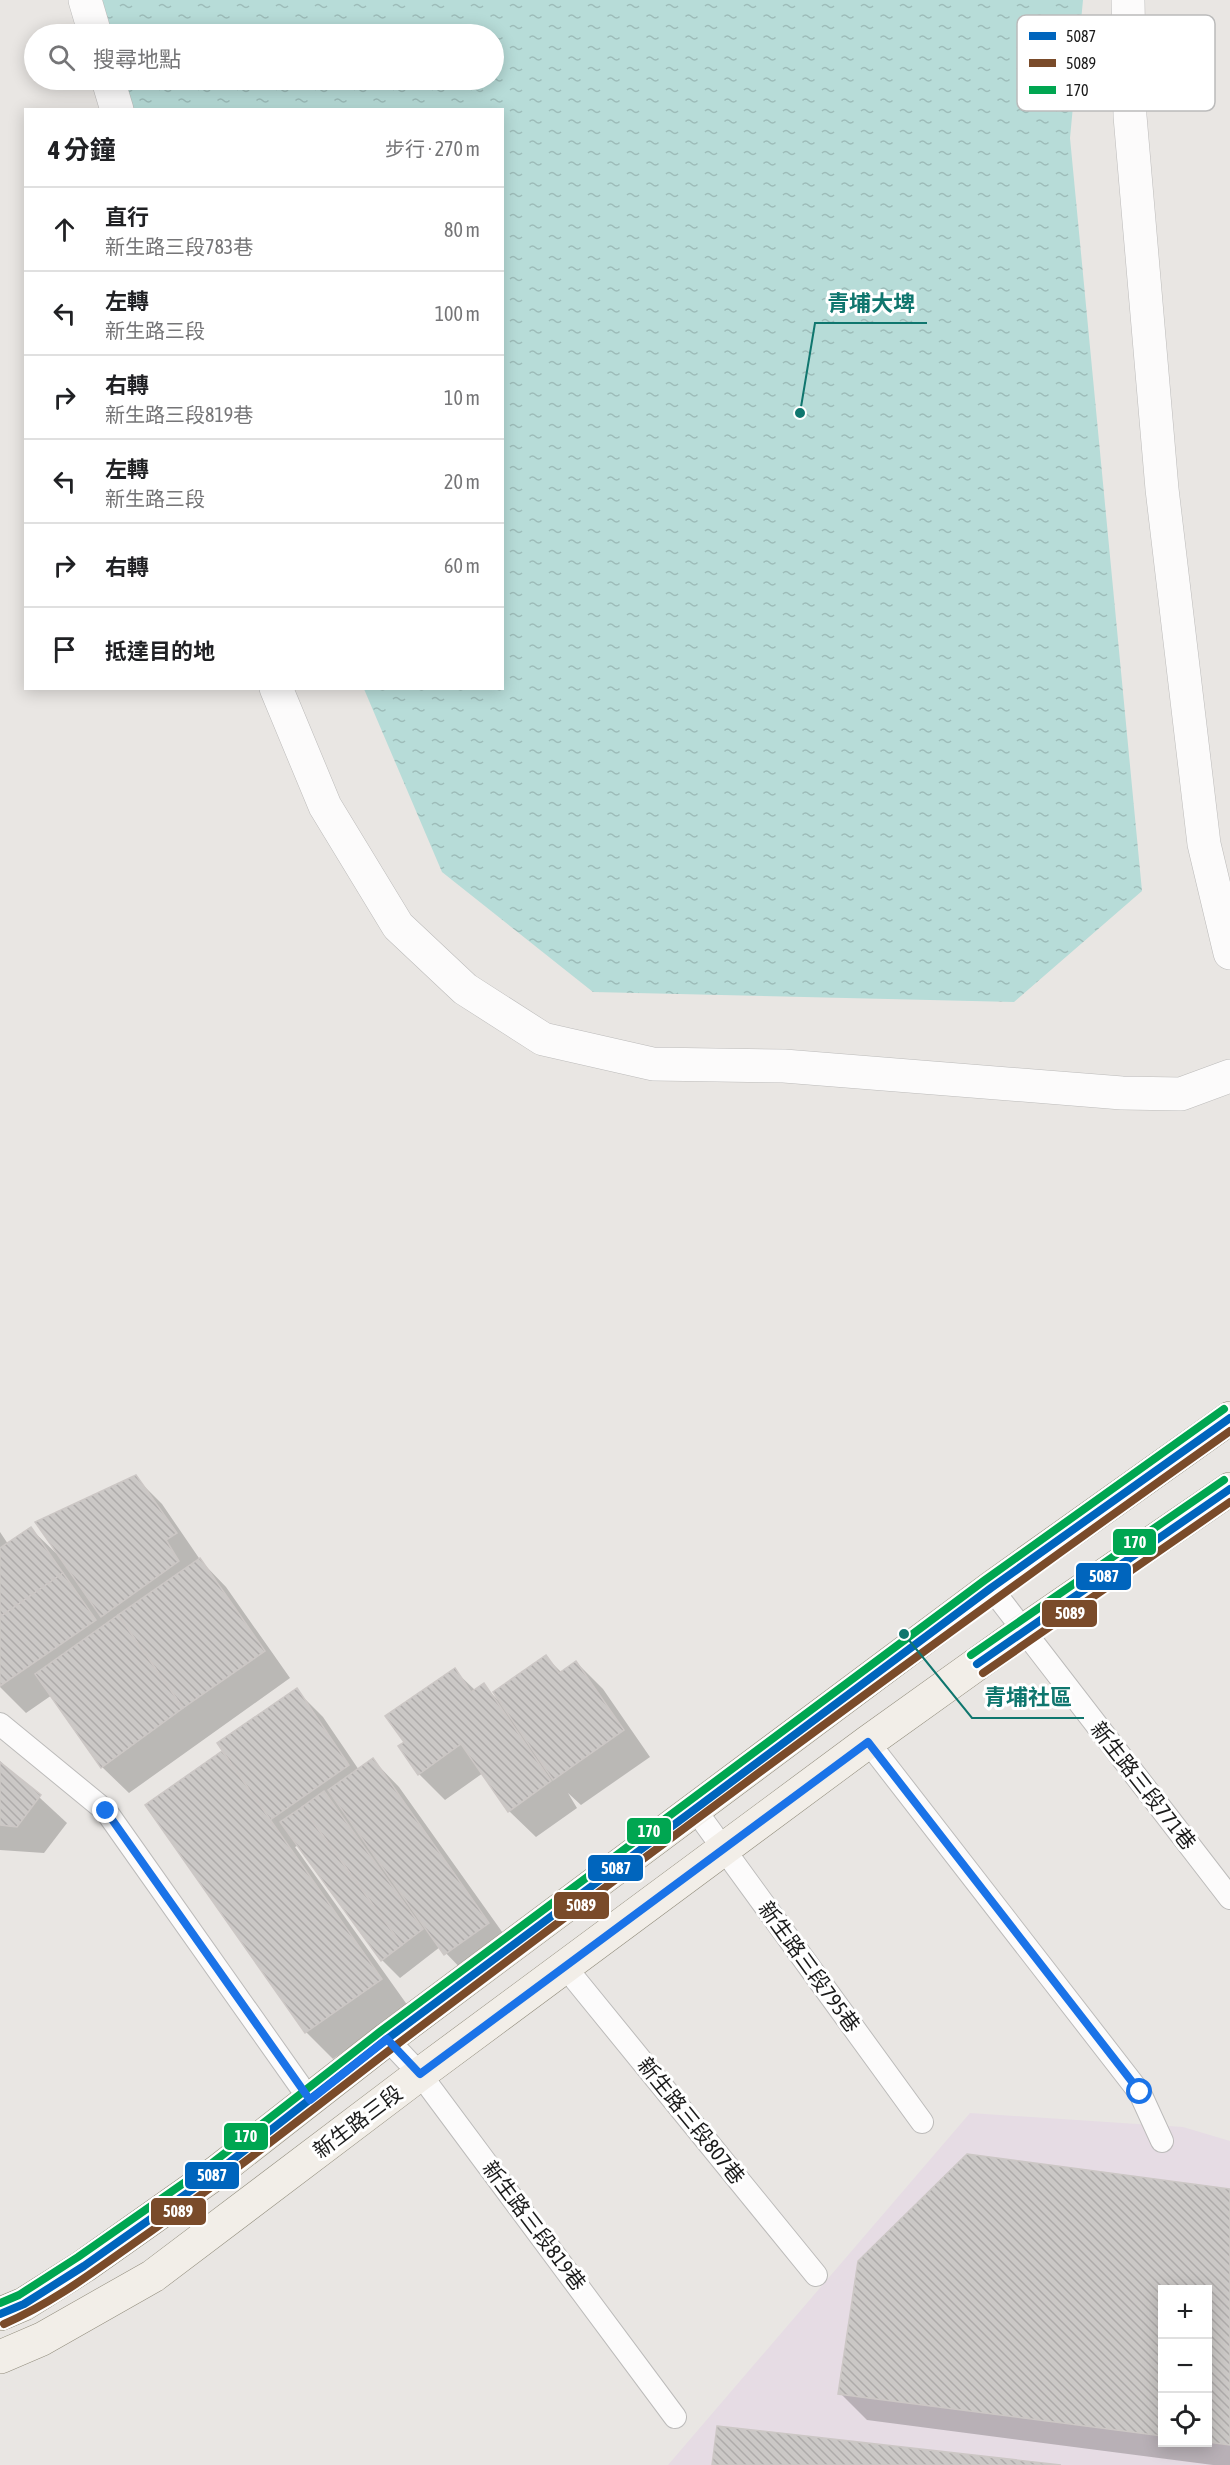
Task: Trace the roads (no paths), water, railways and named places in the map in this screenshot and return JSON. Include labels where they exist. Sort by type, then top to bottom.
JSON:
[{"type":"main road","points":[[0,2314],[24,2304],[84,2266],[217,2172],[387,2039],[696,1811],[991,1588],[1230,1418]]},
{"type":"main road","name":"新生路三段","points":[[0,2357],[42,2339],[153,2276],[420,2074],[868,1742],[1023,1631],[1230,1489]]},
{"type":"street","points":[[85,0],[92,24]]},
{"type":"street","points":[[1128,0],[1128,15]]},
{"type":"street","points":[[111,90],[116,108]]},
{"type":"street","points":[[1130,111],[1162,489],[1204,844],[1230,953]]},
{"type":"street","points":[[277,690],[325,806],[398,926],[465,989],[543,1039],[653,1064],[784,1066],[1122,1093],[1181,1094],[1230,1076]]},
{"type":"lane","name":"新生路三段771巷","points":[[991,1588],[1230,1898]]},
{"type":"lane","points":[[0,1724],[106,1811],[310,2100]]},
{"type":"lane","points":[[868,1742],[1140,2092],[1162,2141]]},
{"type":"lane","name":"新生路三段795巷","points":[[696,1811],[922,2122]]},
{"type":"lane","name":"新生路三段807巷","points":[[566,1968],[816,2275]]},
{"type":"lane","name":"新生路三段819巷","points":[[387,2039],[420,2074],[675,2417]]},
{"type":"water","points":[[101,0],[1083,0],[1082,15],[1017,15],[1017,111],[1073,111],[1070,138],[1142,891],[1014,1002],[593,992],[442,872],[364,690],[504,690],[504,108],[133,108],[127,90],[504,90],[504,24],[108,24]]},
{"type":"place","name":"青埔大埤","points":[[800,413]]},
{"type":"place","name":"青埔社區","points":[[904,1634]]}]
